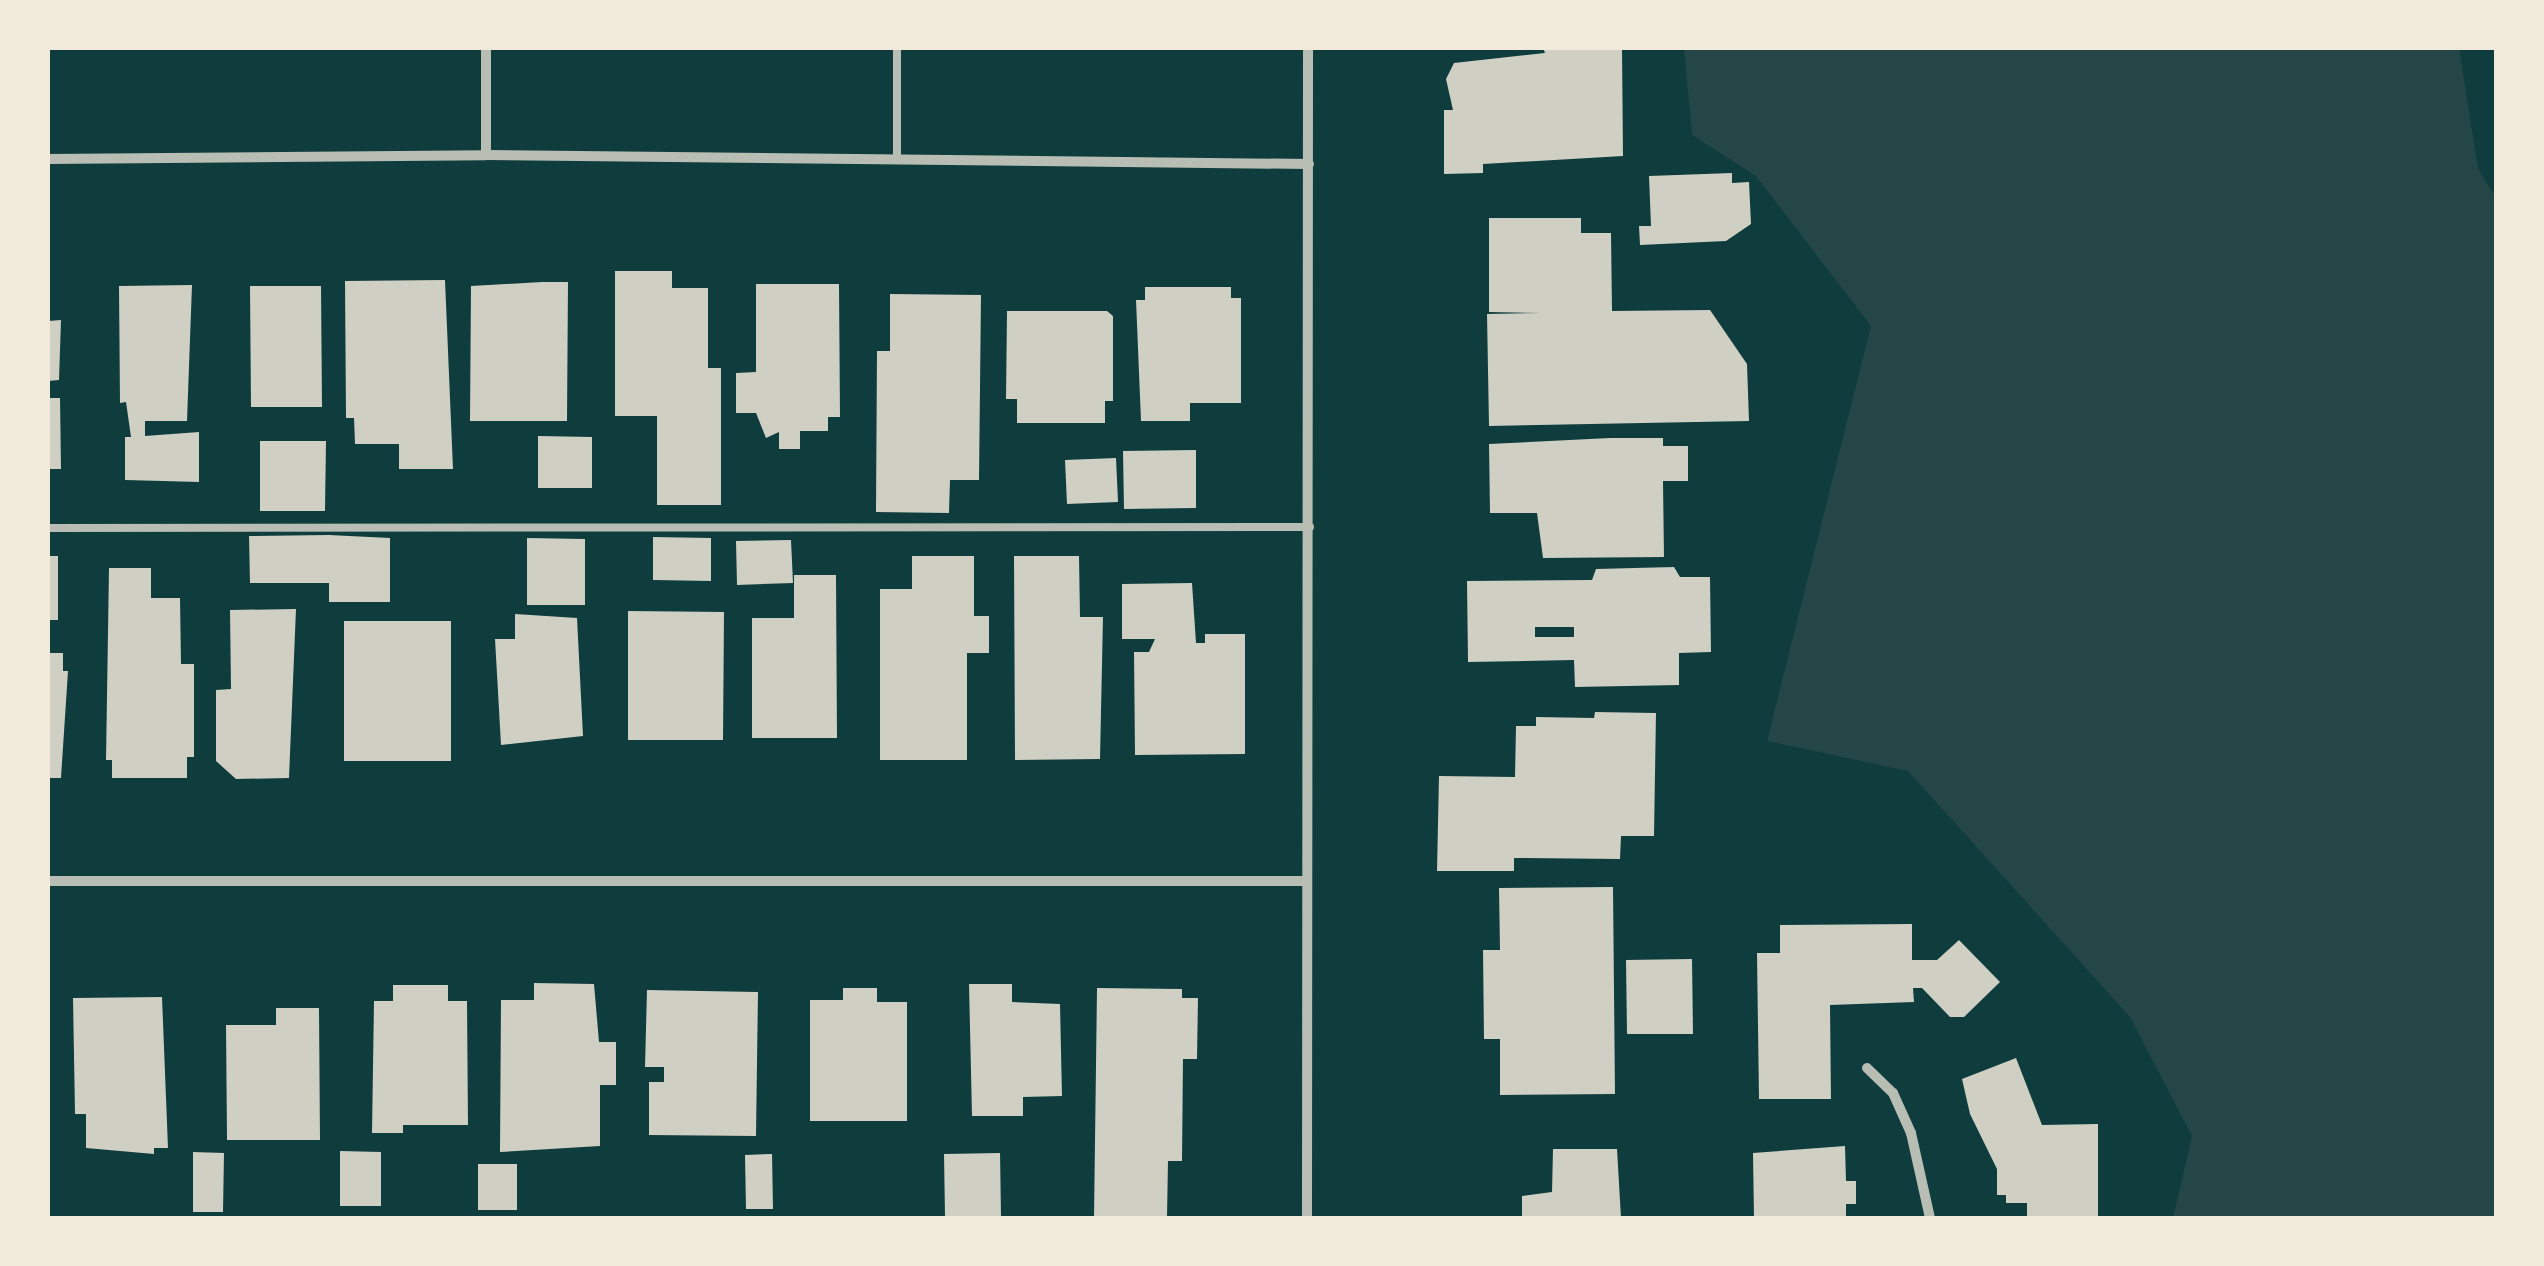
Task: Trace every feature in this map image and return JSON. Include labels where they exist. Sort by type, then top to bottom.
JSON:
[{"type":"street","points":[[486,48],[486,155]]},
{"type":"street","points":[[1307,1218],[1308,48]]},
{"type":"street","points":[[48,159],[486,155],[1309,164]]},
{"type":"street","points":[[48,881],[1306,881]]},
{"type":"street","points":[[1868,1068],[1893,1094],[1911,1133],[1930,1218]]},
{"type":"lane","points":[[897,48],[898,159]]},
{"type":"lane","points":[[48,528],[1310,527]]},
{"type":"shaded area","points":[[1684,48],[2459,48],[2478,169],[2496,198],[2496,1218],[2173,1218],[2192,1136],[2130,1017],[1908,771],[1767,741],[1871,326],[1756,176],[1692,135]]},
{"type":"building","points":[[1543,48],[1622,48],[1623,156],[1483,164],[1483,173],[1444,174],[1444,110],[1453,110],[1446,79],[1454,63],[1545,53]]},
{"type":"building","points":[[1732,173],[1732,183],[1749,182],[1751,224],[1726,241],[1640,245],[1639,226],[1651,226],[1649,176]]},
{"type":"building","points":[[1489,218],[1581,218],[1581,233],[1611,233],[1612,311],[1710,310],[1747,364],[1749,421],[1489,426],[1487,314],[1542,313],[1489,312]]},
{"type":"building","points":[[615,271],[672,271],[672,288],[708,288],[708,368],[721,368],[721,505],[657,505],[657,416],[615,416]]},
{"type":"building","points":[[445,280],[453,469],[399,469],[399,444],[355,444],[354,418],[346,418],[345,281]]},
{"type":"building","points":[[568,282],[567,421],[470,421],[471,286]]},
{"type":"building","points":[[756,284],[839,284],[840,417],[828,417],[828,431],[800,431],[800,449],[779,449],[779,432],[766,438],[756,413],[736,413],[736,373],[756,372]]},
{"type":"building","points":[[192,285],[187,421],[145,421],[145,436],[199,432],[199,482],[125,480],[125,437],[131,437],[126,402],[120,403],[119,286]]},
{"type":"building","points":[[250,286],[321,286],[322,407],[251,407]]},
{"type":"building","points":[[1145,287],[1231,287],[1231,298],[1241,298],[1241,403],[1190,403],[1190,421],[1141,421],[1136,300],[1145,300]]},
{"type":"building","points":[[890,294],[981,295],[979,480],[950,480],[949,513],[876,512],[877,351],[890,351]]},
{"type":"building","points":[[1007,311],[1107,311],[1113,316],[1113,401],[1105,401],[1105,423],[1017,423],[1017,399],[1006,399]]},
{"type":"building","points":[[61,320],[59,380],[48,381],[48,321]]},
{"type":"building","points":[[48,398],[60,398],[61,469],[48,469]]},
{"type":"building","points":[[538,436],[592,437],[592,488],[538,488]]},
{"type":"building","points":[[1663,438],[1663,446],[1688,446],[1688,481],[1663,481],[1664,557],[1543,558],[1537,513],[1490,513],[1489,444]]},
{"type":"building","points":[[260,441],[326,441],[325,511],[260,511]]},
{"type":"building","points":[[1196,450],[1196,508],[1124,509],[1123,451]]},
{"type":"building","points":[[1116,458],[1118,502],[1067,504],[1065,460]]},
{"type":"building","points":[[249,536],[390,538],[390,602],[329,602],[329,583],[250,583]]},
{"type":"building","points":[[653,537],[711,538],[711,581],[653,580]]},
{"type":"building","points":[[527,538],[585,539],[585,605],[527,605]]},
{"type":"building","points":[[791,540],[793,583],[737,585],[736,541]]},
{"type":"building","points":[[48,556],[58,556],[58,620],[48,620]]},
{"type":"building","points":[[912,556],[974,556],[974,616],[989,616],[989,653],[967,653],[967,760],[880,760],[880,589],[912,589]]},
{"type":"building","points":[[1014,556],[1079,556],[1080,617],[1103,617],[1100,759],[1015,760]]},
{"type":"building","points":[[1674,567],[1680,577],[1710,577],[1711,652],[1679,653],[1679,685],[1575,687],[1574,660],[1468,662],[1467,581],[1592,580],[1596,569]],"holes":[[[1535,627],[1574,627],[1574,637],[1535,637]]]},
{"type":"building","points":[[109,568],[151,568],[151,598],[180,598],[181,664],[194,664],[194,757],[187,757],[187,778],[112,778],[112,760],[106,760]]},
{"type":"building","points":[[794,575],[836,575],[837,738],[752,738],[752,618],[794,618]]},
{"type":"building","points":[[1192,583],[1196,643],[1205,643],[1205,634],[1245,634],[1245,754],[1135,755],[1134,652],[1149,652],[1155,639],[1122,639],[1122,584]]},
{"type":"building","points":[[296,609],[289,778],[236,779],[216,761],[216,690],[231,689],[230,610]]},
{"type":"building","points":[[628,611],[724,612],[723,740],[628,740]]},
{"type":"building","points":[[515,614],[577,618],[583,736],[501,745],[495,639],[515,639]]},
{"type":"building","points":[[344,621],[451,621],[451,761],[344,761]]},
{"type":"building","points":[[48,653],[63,653],[63,671],[68,671],[61,778],[48,778]]},
{"type":"building","points":[[1595,712],[1656,713],[1654,836],[1621,836],[1620,859],[1514,858],[1514,871],[1437,871],[1439,776],[1515,777],[1516,726],[1536,726],[1536,717],[1594,718]]},
{"type":"building","points":[[1613,887],[1615,1094],[1500,1095],[1500,1039],[1484,1039],[1483,950],[1500,950],[1499,888]]},
{"type":"building","points":[[1912,924],[1912,960],[1937,960],[1959,940],[2000,982],[1964,1017],[1950,1017],[1922,988],[1913,988],[1914,1002],[1830,1005],[1831,1099],[1759,1099],[1757,953],[1780,953],[1780,925]]},
{"type":"building","points":[[1692,959],[1693,1034],[1627,1034],[1626,960]]},
{"type":"building","points":[[534,983],[594,984],[599,1042],[616,1042],[616,1085],[600,1085],[600,1146],[500,1152],[501,1000],[534,1000]]},
{"type":"building","points":[[969,984],[1012,984],[1012,1002],[1060,1004],[1062,1096],[1023,1097],[1023,1116],[972,1116]]},
{"type":"building","points":[[393,985],[448,985],[448,1001],[467,1001],[468,1125],[403,1125],[403,1133],[372,1133],[374,1001],[393,1001]]},
{"type":"building","points":[[843,988],[877,988],[877,1002],[907,1002],[907,1121],[810,1121],[810,1000],[843,1000]]},
{"type":"building","points":[[1097,988],[1182,989],[1182,998],[1198,998],[1197,1059],[1183,1059],[1182,1161],[1168,1161],[1167,1218],[1094,1218]]},
{"type":"building","points":[[647,990],[758,992],[756,1136],[649,1135],[649,1082],[664,1082],[664,1067],[645,1067]]},
{"type":"building","points":[[162,997],[168,1148],[154,1148],[154,1154],[86,1148],[86,1114],[75,1114],[73,998]]},
{"type":"building","points":[[276,1008],[319,1008],[320,1140],[227,1140],[226,1025],[276,1025]]},
{"type":"building","points":[[2016,1058],[2042,1125],[2098,1124],[2098,1218],[2027,1218],[2027,1203],[2006,1203],[2006,1195],[1997,1195],[1997,1169],[1970,1114],[1962,1079]]},
{"type":"building","points":[[1845,1146],[1846,1181],[1856,1181],[1856,1204],[1846,1204],[1846,1218],[1754,1218],[1753,1153]]},
{"type":"building","points":[[1553,1149],[1617,1149],[1621,1218],[1522,1218],[1522,1196],[1552,1192]]},
{"type":"building","points":[[340,1151],[381,1152],[381,1206],[340,1206]]},
{"type":"building","points":[[193,1152],[224,1153],[223,1212],[193,1212]]},
{"type":"building","points":[[1000,1153],[1001,1216],[945,1216],[944,1154]]},
{"type":"building","points":[[772,1154],[773,1209],[746,1209],[745,1155]]},
{"type":"building","points":[[478,1164],[517,1164],[517,1210],[478,1210]]}]
